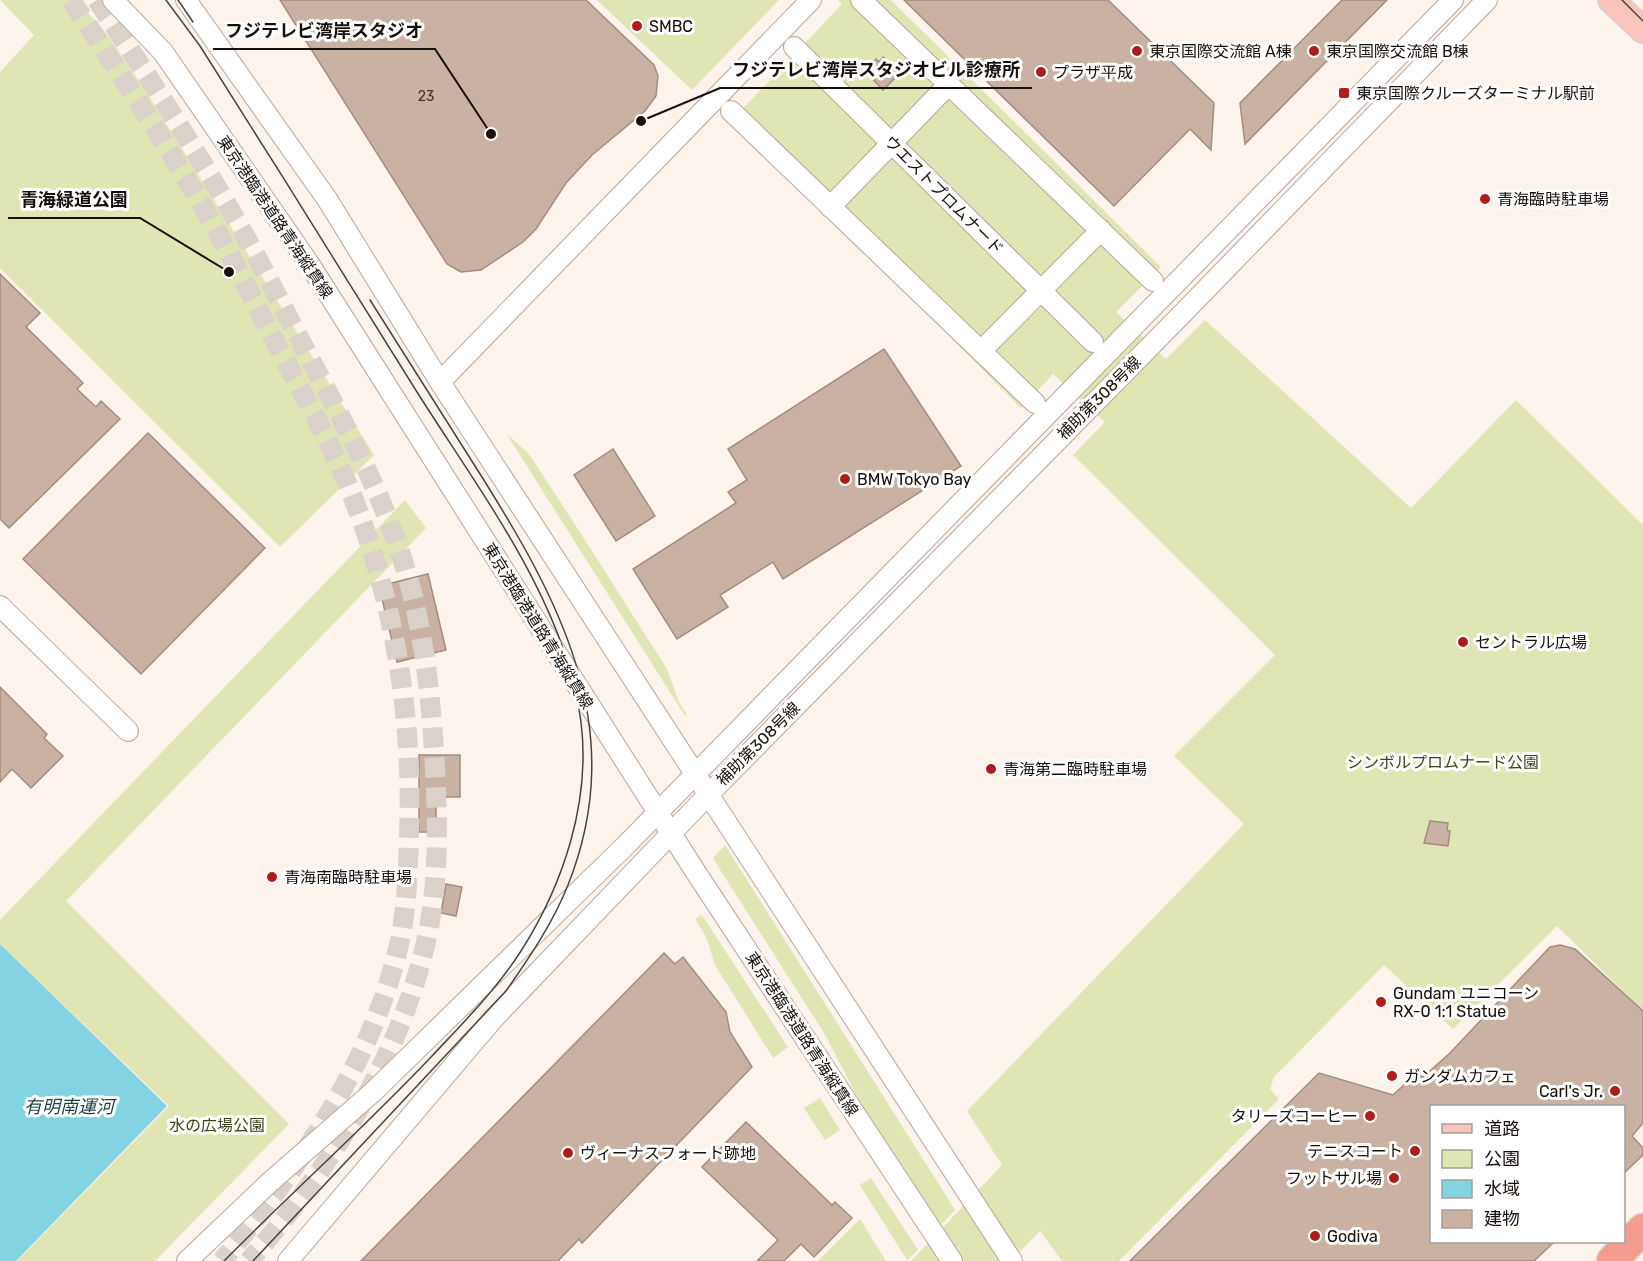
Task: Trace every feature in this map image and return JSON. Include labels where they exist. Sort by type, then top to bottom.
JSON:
[{"type":"highway","points":[[1612,1261],[1643,1230]]},
{"type":"main road","points":[[1611,0],[1643,30]]},
{"type":"street","name":"東京港臨港道路青海縦貫線","points":[[113,0],[163,52],[310,266],[657,813],[952,1261]]},
{"type":"street","points":[[125,0],[163,52]]},
{"type":"street","points":[[186,0],[327,199],[440,382],[1012,1261]]},
{"type":"street","points":[[440,382],[812,0]]},
{"type":"street","points":[[861,0],[1153,281]]},
{"type":"street","name":"補助第308号線","points":[[187,1261],[270,1182],[373,1092],[657,813],[1454,0]]},
{"type":"street","name":"補助第308号線","points":[[288,1261],[494,1018],[709,794],[1184,312],[1487,0]]},
{"type":"street","name":"ウエストプロムナード","points":[[794,47],[1093,342]]},
{"type":"street","points":[[831,207],[949,84]]},
{"type":"street","points":[[731,111],[1035,403]]},
{"type":"street","points":[[981,351],[1101,230]]},
{"type":"street","points":[[0,606],[128,731]]},
{"type":"green space","points":[[0,0],[77,0],[109,37],[145,90],[374,455],[280,547],[0,268],[0,72],[34,35]]},
{"type":"green space","points":[[597,0],[779,0],[692,90]]},
{"type":"green space","name":"シンボルプロムナード公園","points":[[838,0],[891,0],[1161,267],[1116,312],[1166,359],[1205,320],[1411,508],[1516,400],[1643,525],[1643,1011],[1557,926],[1453,1029],[1384,965],[1274,1077],[1270,1089],[1279,1099],[1119,1261],[1062,1261],[1040,1231],[1011,1261],[911,1261],[1002,1165],[967,1111],[1244,824],[1174,756],[1275,655],[1073,455],[1105,422],[1053,374],[1021,408],[733,119],[842,4]]},
{"type":"green space","points":[[506,433],[529,454],[569,515],[667,669],[679,702],[687,715],[685,716]]},
{"type":"green space","name":"水の広場公園","points":[[405,500],[426,528],[66,901],[289,1124],[155,1261],[17,1261],[169,1106],[0,944],[0,920]]},
{"type":"green space","points":[[725,845],[955,1210],[940,1226],[860,1102],[824,1033],[713,858]]},
{"type":"green space","points":[[702,915],[788,1047],[773,1058],[715,965],[707,939],[695,919]]},
{"type":"green space","points":[[820,1098],[840,1130],[825,1140],[804,1108]]},
{"type":"green space","points":[[871,1178],[918,1250],[907,1260],[860,1185]]},
{"type":"green space","points":[[860,1219],[886,1261],[818,1261]]},
{"type":"water","name":"有明南運河","points":[[0,944],[167,1106],[16,1261],[0,1261]]},
{"type":"building","points":[[280,0],[586,0],[654,65],[658,76],[656,96],[645,111],[592,155],[566,183],[536,229],[523,242],[481,270],[461,272],[447,264]]},
{"type":"building","name":"プラザ平成","points":[[904,0],[1108,0],[1214,103],[1211,150],[1190,129],[1114,206]]},
{"type":"building","name":"東京国際交流館 B棟","points":[[1342,0],[1387,0],[1245,144],[1240,103]]},
{"type":"building","points":[[883,57],[897,70],[893,75],[896,77],[883,90],[865,71],[876,59],[879,62]]},
{"type":"building","points":[[0,274],[40,313],[26,327],[83,383],[77,389],[96,407],[101,401],[120,419],[9,528],[0,519]]},
{"type":"building","points":[[884,349],[961,466],[783,579],[773,562],[720,595],[728,607],[677,639],[633,569],[736,503],[728,492],[747,480],[728,449]]},
{"type":"building","points":[[148,433],[265,548],[141,674],[23,559]]},
{"type":"building","points":[[613,449],[655,516],[616,541],[574,475]]},
{"type":"building","points":[[428,574],[446,650],[397,662],[379,586]]},
{"type":"building","points":[[0,687],[47,734],[44,738],[63,756],[31,788],[12,769],[0,782]]},
{"type":"building","points":[[419,755],[460,755],[460,797],[436,797],[436,832],[419,832]]},
{"type":"building","points":[[1430,821],[1448,823],[1447,830],[1450,831],[1448,846],[1424,843]]},
{"type":"building","points":[[446,884],[462,887],[456,916],[441,913]]},
{"type":"building","points":[[1560,945],[1575,949],[1643,1011],[1643,1123],[1632,1136],[1643,1148],[1643,1155],[1625,1172],[1625,1105],[1430,1105],[1430,1243],[1553,1243],[1534,1261],[1130,1261],[1319,1073],[1393,1095],[1416,1074],[1423,1077],[1450,1053],[1550,947]]},
{"type":"building","name":"ヴィーナスフォート跡地","points":[[664,953],[675,964],[683,957],[726,1012],[730,1032],[752,1067],[582,1243],[579,1239],[558,1261],[361,1261]]},
{"type":"building","points":[[746,1122],[832,1205],[835,1202],[852,1218],[814,1257],[801,1244],[784,1261],[757,1261],[778,1240],[702,1167]]},
{"type":"tunnel","points":[[71,0],[194,191],[234,262],[334,454],[354,499],[384,592],[402,688],[410,786],[408,875],[400,940],[388,985],[372,1029],[330,1111],[279,1188],[222,1261]]},
{"type":"tunnel","points":[[97,0],[166,105],[232,213],[358,451],[382,504],[409,581],[420,629],[427,678],[432,727],[437,849],[430,922],[413,990],[378,1074],[356,1114],[306,1190],[249,1261]]},
{"type":"tram line","points":[[166,0],[200,46],[517,550],[558,634],[572,678],[581,722],[583,752],[582,782],[577,812],[561,871],[550,899],[521,951],[479,1006],[407,1082],[224,1261]]},
{"type":"tram line","points":[[178,0],[193,22]]},
{"type":"tram line","points":[[1622,0],[1643,21]]},
{"type":"tram line","points":[[253,1261],[506,991],[540,940],[568,885],[585,827],[592,771],[588,718],[576,665],[558,614],[505,515],[370,300]]},
{"type":"place","name":"SMBC","points":[[637,26]]},
{"type":"place","name":"東京国際交流館 A棟","points":[[1137,51]]},
{"type":"place","name":"東京国際交流館 B棟","points":[[1314,51]]},
{"type":"place","name":"プラザ平成","points":[[1041,72]]},
{"type":"place","name":"東京国際クルーズターミナル駅前","points":[[1344,93]]},
{"type":"place","name":"フジテレビ湾岸スタジオビル診療所","points":[[641,121]]},
{"type":"place","name":"フジテレビ湾岸スタジオ","points":[[491,134]]},
{"type":"place","name":"青海臨時駐車場","points":[[1485,199]]},
{"type":"place","name":"青海緑道公園","points":[[229,272]]},
{"type":"place","name":"BMW Tokyo Bay","points":[[845,479]]},
{"type":"place","name":"セントラル広場","points":[[1463,642]]},
{"type":"place","name":"青海第二臨時駐車場","points":[[991,769]]},
{"type":"place","name":"青海南臨時駐車場","points":[[272,877]]},
{"type":"place","name":"Gundam ユニコーン RX-0 1:1 Statue","points":[[1381,1002]]},
{"type":"place","name":"ガンダムカフェ","points":[[1392,1076]]},
{"type":"place","name":"Carl's Jr.","points":[[1615,1091]]},
{"type":"place","name":"タリーズコーヒー","points":[[1370,1116]]},
{"type":"place","name":"テニスコート","points":[[1415,1151]]},
{"type":"place","name":"ヴィーナスフォート跡地","points":[[568,1153]]},
{"type":"place","name":"フットサル場","points":[[1394,1178]]},
{"type":"place","name":"Godiva","points":[[1315,1236]]}]
